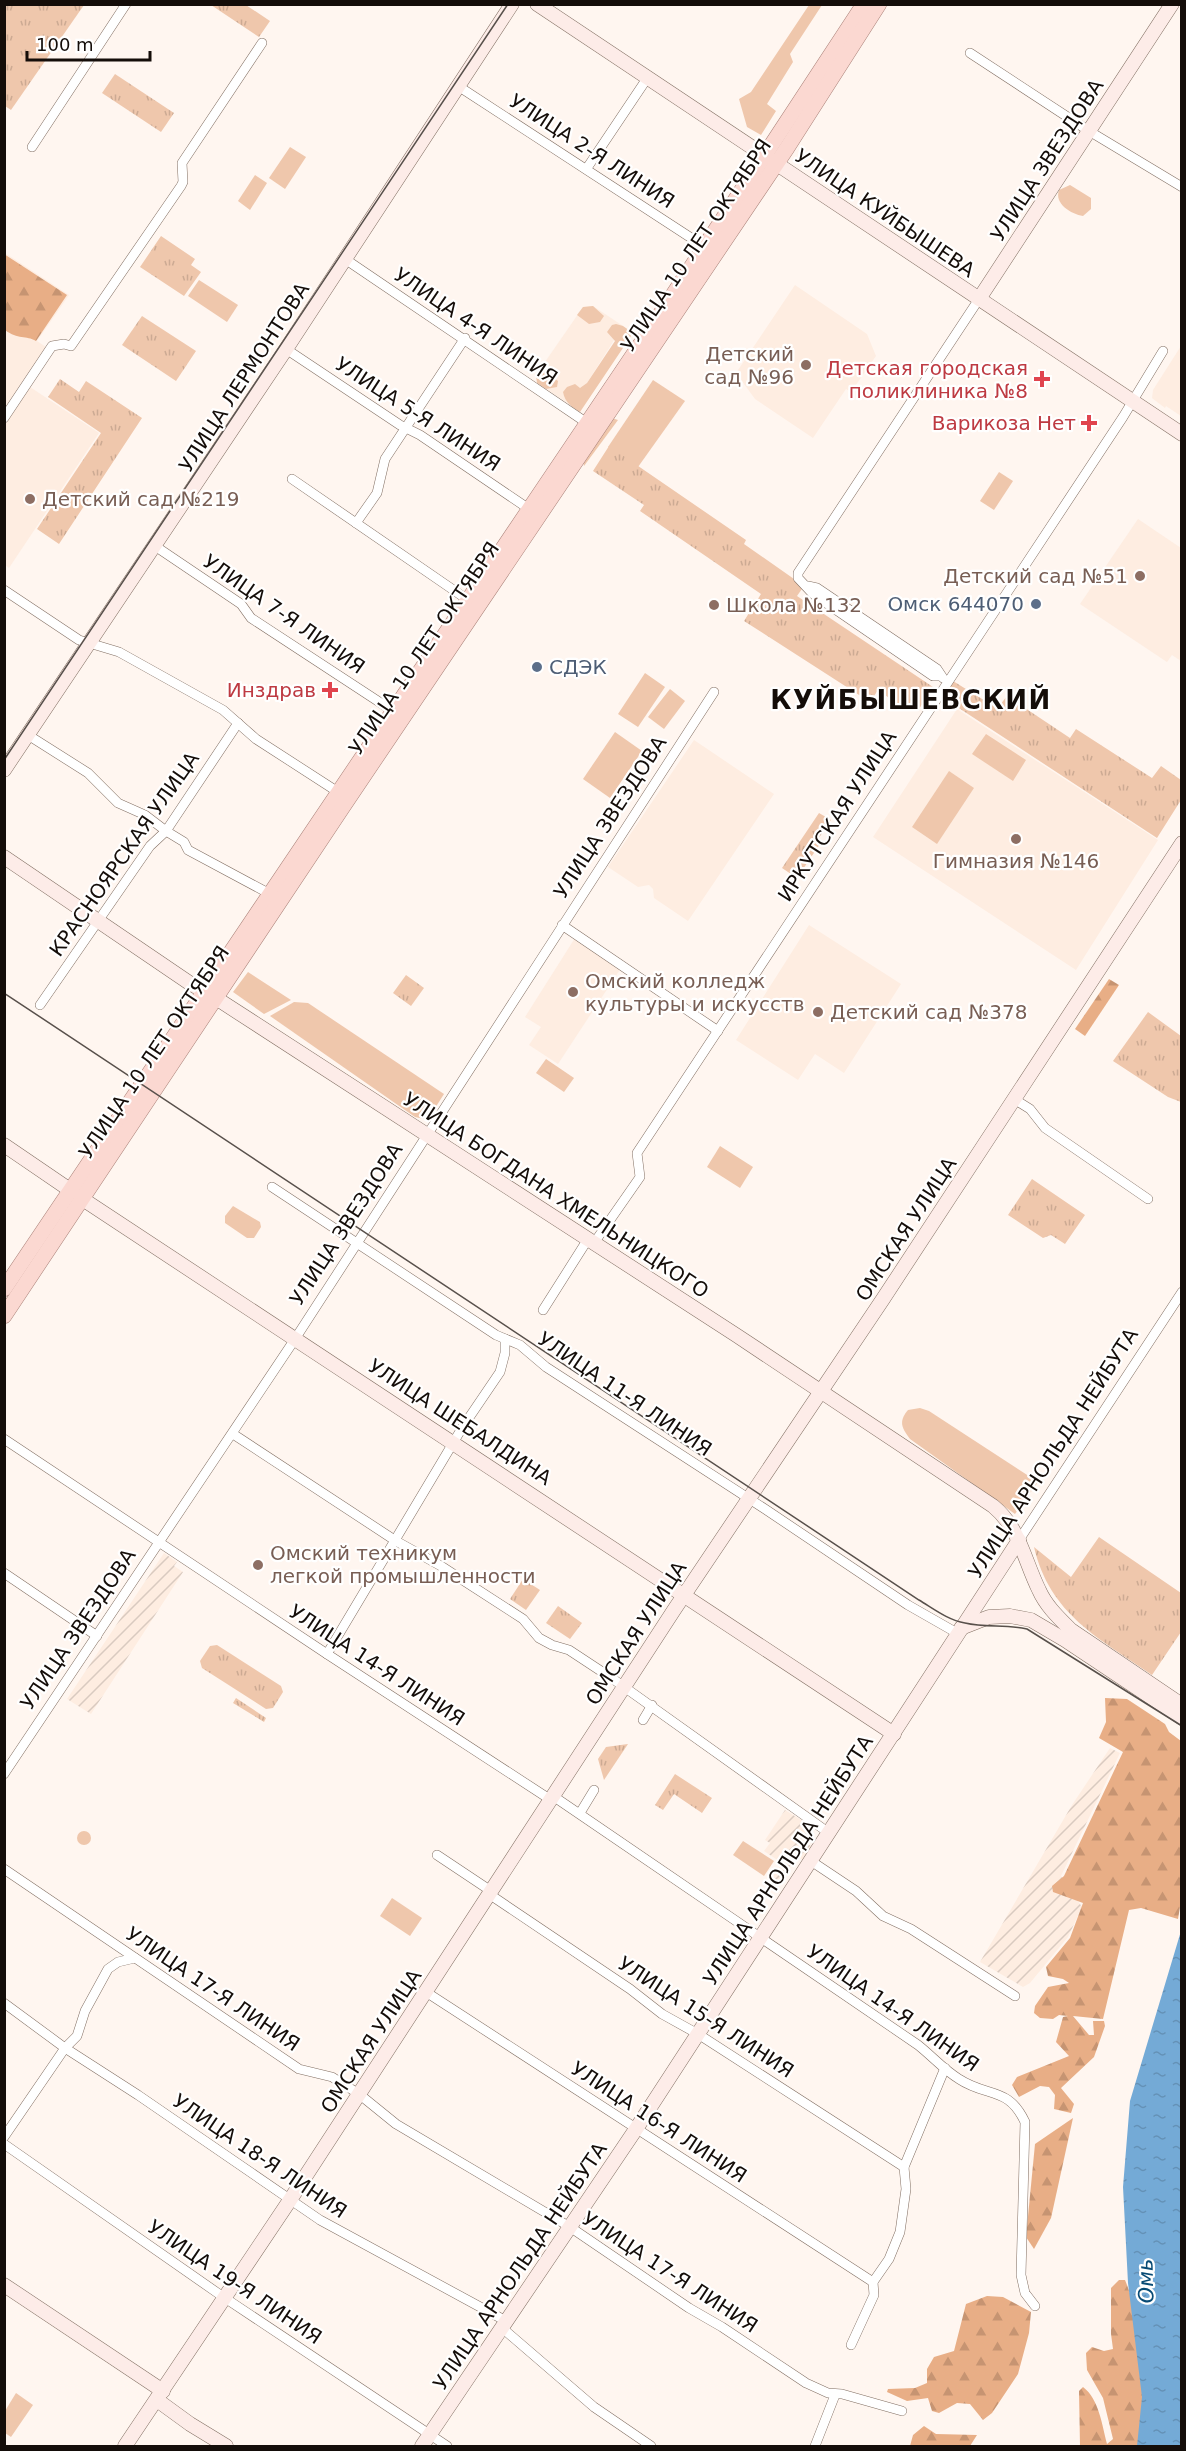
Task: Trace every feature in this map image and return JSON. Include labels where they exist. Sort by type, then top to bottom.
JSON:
[{"type":"main road","name":"УЛИЦА ЛЕРМОНТОВА","points":[[4,770],[286,349],[513,4]]},
{"type":"main road","name":"УЛИЦА КУЙБЫШЕВА","points":[[537,4],[1182,434]]},
{"type":"main road","name":"УЛИЦА 10 ЛЕТ ОКТЯБРЯ","points":[[210,995],[270,894],[338,792],[705,247],[771,160],[864,4]]},
{"type":"main road","name":"УЛИЦА 10 ЛЕТ ОКТЯБРЯ","points":[[4,1316],[9,1288],[76,1194],[771,160],[879,4]]},
{"type":"main road","name":"УЛИЦА ЗВЕЗДОВА","points":[[979,299],[1172,4]]},
{"type":"main road","name":"ОМСКАЯ УЛИЦА","points":[[125,2446],[290,2200],[683,1595],[820,1392],[1182,843]]},
{"type":"main road","name":"УЛИЦА БОГДАНА ХМЕЛЬНИЦКОГО","points":[[4,857],[210,995],[591,1241],[993,1506],[1005,1516],[1019,1540],[1045,1601],[1071,1630],[1182,1705]]},
{"type":"main road","name":"УЛИЦА ШЕБАЛДИНА","points":[[4,1145],[894,1734]]},
{"type":"main road","name":"УЛИЦА АРНОЛЬДА НЕЙБУТА","points":[[426,2441],[636,2129],[1019,1540]]},
{"type":"main road","points":[[958,1631],[976,1620],[989,1617],[1010,1616],[1031,1620],[1182,1718]]},
{"type":"main road","points":[[4,2285],[160,2396],[190,2424],[226,2446]]},
{"type":"street","points":[[32,147],[126,4]]},
{"type":"street","points":[[4,418],[52,346],[64,344],[71,346],[181,186],[183,182],[182,162],[261,43]]},
{"type":"street","points":[[970,52],[1089,131],[1182,187]]},
{"type":"street","points":[[587,168],[648,77]]},
{"type":"street","name":"УЛИЦА 2-Я ЛИНИЯ","points":[[459,86],[705,247]]},
{"type":"street","name":"УЛИЦА 4-Я ЛИНИЯ","points":[[345,259],[465,338],[587,423]]},
{"type":"street","name":"УЛИЦА ЗВЕЗДОВА","points":[[944,678],[933,676],[813,594],[808,586],[798,578],[802,567],[979,299]]},
{"type":"street","points":[[356,523],[377,493],[385,459],[465,338]]},
{"type":"street","name":"УЛИЦА 5-Я ЛИНИЯ","points":[[286,349],[420,435],[529,509]]},
{"type":"street","name":"ИРКУТСКАЯ УЛИЦА","points":[[543,1310],[591,1241],[640,1177],[637,1153],[718,1031],[944,678],[1117,426],[1163,351]]},
{"type":"street","points":[[292,479],[468,600]]},
{"type":"street","name":"УЛИЦА 7-Я ЛИНИЯ","points":[[155,546],[241,604],[252,618],[393,711]]},
{"type":"street","points":[[4,590],[79,640],[119,652],[223,710],[256,739],[338,792]]},
{"type":"street","name":"УЛИЦА ЗВЕЗДОВА","points":[[4,1774],[233,1434],[714,692]]},
{"type":"street","name":"КРАСНОЯРСКАЯ УЛИЦА","points":[[40,1005],[150,846],[166,831],[238,723]]},
{"type":"street","points":[[28,735],[88,773],[118,803],[145,815],[184,842],[188,850],[270,894]]},
{"type":"street","points":[[562,925],[718,1031]]},
{"type":"street","points":[[1014,1099],[1030,1109],[1045,1128],[1148,1199]]},
{"type":"street","name":"УЛИЦА 11-Я ЛИНИЯ","points":[[272,1187],[505,1339],[520,1345],[546,1367],[908,1605],[958,1631]]},
{"type":"street","name":"УЛИЦА АРНОЛЬДА НЕЙБУТА","points":[[1019,1540],[1182,1292]]},
{"type":"street","points":[[327,1654],[453,1443],[500,1372],[505,1353],[505,1339]]},
{"type":"street","points":[[233,1434],[396,1541],[441,1566],[514,1613],[523,1619],[539,1638],[569,1650],[624,1686],[829,1833]]},
{"type":"street","name":"УЛИЦА 14-Я ЛИНИЯ","points":[[4,1439],[327,1654],[552,1798],[580,1813],[760,1939],[918,2045],[945,2068],[973,2087],[1008,2099],[1019,2110],[1024,2122],[1021,2275],[1025,2293],[1035,2306]]},
{"type":"street","points":[[4,1573],[97,1636]]},
{"type":"street","points":[[643,1720],[652,1705]]},
{"type":"street","points":[[580,1813],[594,1790]]},
{"type":"street","name":"УЛИЦА 15-Я ЛИНИЯ","points":[[437,1855],[630,1989],[662,2014],[698,2034],[904,2167]]},
{"type":"street","points":[[811,1861],[856,1891],[883,1916],[911,1929],[1015,1996]]},
{"type":"street","name":"УЛИЦА 17-Я ЛИНИЯ","points":[[4,1869],[299,2069],[332,2077],[359,2094],[396,2124],[570,2227],[710,2322],[722,2327],[806,2383],[835,2395],[842,2394],[902,2411]]},
{"type":"street","points":[[4,2137],[65,2048],[77,2036],[85,2011],[108,1969],[118,1962],[135,1958]]},
{"type":"street","name":"УЛИЦА 16-Я ЛИНИЯ","points":[[426,1992],[873,2282]]},
{"type":"street","name":"УЛИЦА 18-Я ЛИНИЯ","points":[[4,2003],[65,2048],[346,2236],[464,2296],[504,2324],[594,2407],[651,2446]]},
{"type":"street","points":[[851,2345],[874,2295],[873,2282],[889,2259],[900,2232],[906,2189],[904,2167],[945,2068]]},
{"type":"street","name":"УЛИЦА 19-Я ЛИНИЯ","points":[[4,2144],[426,2441],[447,2446]]},
{"type":"street","points":[[815,2446],[835,2395]]},
{"type":"shaded area","points":[[5,253],[69,295],[37,341],[46,347],[5,409]]},
{"type":"shaded area","name":"Детский сад №96","points":[[795,285],[867,334],[876,356],[851,392],[846,389],[813,438],[755,399],[736,373]]},
{"type":"shaded area","points":[[593,306],[623,326],[587,383],[569,404],[537,383],[536,375],[583,307]]},
{"type":"shaded area","points":[[1181,346],[1181,416],[1152,398],[1153,390]]},
{"type":"shaded area","name":"Детский сад №219","points":[[30,387],[99,433],[9,568],[5,565],[5,425]]},
{"type":"shaded area","name":"Детский сад №51","points":[[1138,519],[1181,548],[1181,661],[1172,655],[1167,662],[1080,604]]},
{"type":"shaded area","name":"Гимназия №146","points":[[957,709],[1158,840],[1076,970],[873,837]]},
{"type":"shaded area","points":[[694,740],[774,794],[688,921],[654,898],[653,889],[649,885],[638,887],[608,867]]},
{"type":"shaded area","name":"Детский сад №378","points":[[809,925],[901,984],[844,1073],[815,1054],[798,1080],[736,1040]]},
{"type":"shaded area","name":"Омский колледж культуры и искусств","points":[[575,938],[621,968],[558,1064],[529,1045],[541,1027],[525,1017]]},
{"type":"shaded area","points":[[164,1553],[177,1562],[174,1566],[183,1572],[91,1714],[67,1699]]},
{"type":"shaded area","points":[[1110,1748],[1120,1753],[1061,1876],[1082,1907],[1068,1937],[1030,1983],[1023,1987],[980,1962],[1072,1805]]},
{"type":"shaded area","points":[[785,1810],[814,1828],[805,1842],[812,1847],[803,1860],[797,1856],[777,1888],[769,1883],[774,1876],[771,1874],[782,1863],[764,1851],[770,1843],[765,1840]]},
{"type":"green space","points":[[4,5],[84,5],[11,110],[5,106]]},
{"type":"green space","points":[[211,5],[246,5],[270,21],[259,37]]},
{"type":"green space","points":[[809,5],[822,5],[790,54],[793,62],[767,104],[776,111],[761,135],[747,127],[739,99],[751,92]]},
{"type":"green space","points":[[115,74],[174,113],[161,132],[102,93]]},
{"type":"green space","points":[[290,147],[306,157],[285,189],[269,178]]},
{"type":"green space","points":[[255,175],[267,183],[250,210],[238,201]]},
{"type":"green space","points":[[1070,185],[1091,198],[1091,209],[1083,216],[1069,211],[1059,200],[1059,190]]},
{"type":"green space","points":[[161,236],[195,259],[191,265],[201,272],[184,296],[140,267]]},
{"type":"green space","points":[[4,254],[67,295],[36,341],[5,330]]},
{"type":"green space","points":[[199,280],[238,305],[227,322],[188,296]]},
{"type":"green space","points":[[593,306],[604,316],[600,322],[589,324],[577,315],[583,307]]},
{"type":"green space","points":[[142,316],[196,351],[176,381],[122,345]]},
{"type":"green space","points":[[616,324],[633,333],[580,412],[567,402],[563,392],[567,387],[575,384],[580,388],[587,383],[615,341],[607,332],[612,325]]},
{"type":"green space","points":[[541,368],[558,381],[557,387],[546,389],[537,383],[536,375]]},
{"type":"green space","points":[[60,379],[79,392],[86,381],[142,418],[59,544],[37,529],[101,433],[48,397]]},
{"type":"green space","points":[[653,380],[685,401],[638,467],[608,447]]},
{"type":"green space","points":[[612,418],[618,420],[584,466],[583,461]]},
{"type":"green space","points":[[609,446],[746,540],[744,544],[804,586],[797,596],[933,687],[919,709],[906,710],[878,690],[870,702],[744,621],[761,594],[640,511],[644,505],[593,471]]},
{"type":"green space","points":[[999,472],[1013,481],[994,510],[980,501]]},
{"type":"green space","points":[[645,673],[665,687],[638,727],[618,714]]},
{"type":"green space","points":[[953,681],[995,707],[1000,705],[1007,696],[1070,738],[1076,729],[1152,778],[1161,766],[1181,780],[1181,800],[1157,838],[942,697]]},
{"type":"green space","points":[[670,689],[685,701],[664,729],[648,717]]},
{"type":"green space","points":[[615,732],[642,751],[610,798],[583,779]]},
{"type":"green space","points":[[986,734],[1026,760],[1013,781],[972,754]]},
{"type":"green space","points":[[949,771],[974,788],[937,844],[912,827]]},
{"type":"green space","points":[[819,813],[831,820],[816,842],[820,844],[797,878],[782,868]]},
{"type":"green space","points":[[248,972],[291,1000],[264,1014],[233,992]]},
{"type":"green space","points":[[406,975],[424,988],[411,1006],[393,993]]},
{"type":"green space","points":[[1109,979],[1119,985],[1085,1036],[1075,1029]]},
{"type":"green space","points":[[294,1002],[308,1003],[444,1094],[430,1116],[424,1119],[415,1117],[270,1016]]},
{"type":"green space","points":[[1148,1012],[1181,1036],[1181,1102],[1168,1097],[1113,1061]]},
{"type":"green space","points":[[546,1059],[574,1078],[564,1092],[536,1073]]},
{"type":"green space","points":[[720,1146],[753,1167],[740,1188],[707,1167]]},
{"type":"green space","points":[[1032,1179],[1085,1215],[1065,1244],[1051,1235],[1043,1238],[1008,1215]]},
{"type":"green space","points":[[233,1206],[260,1222],[261,1227],[254,1238],[247,1238],[225,1223],[225,1216]]},
{"type":"green space","points":[[920,1408],[929,1411],[1038,1482],[1015,1514],[910,1439],[903,1428],[903,1418],[908,1410]]},
{"type":"green space","points":[[1099,1537],[1181,1593],[1181,1632],[1152,1675],[1079,1623],[1064,1608],[1041,1571],[1034,1547],[1071,1577]]},
{"type":"green space","points":[[523,1579],[540,1590],[526,1610],[510,1599]]},
{"type":"green space","points":[[558,1606],[582,1623],[570,1639],[546,1623]]},
{"type":"green space","points":[[217,1645],[281,1686],[283,1692],[273,1708],[266,1709],[202,1668],[200,1661],[210,1646]]},
{"type":"green space","points":[[236,1698],[266,1718],[264,1722],[233,1703]]},
{"type":"green space","points":[[1105,1698],[1127,1699],[1165,1724],[1169,1732],[1181,1741],[1181,1901],[1178,1919],[1141,1908],[1129,1910],[1103,2019],[1073,2016],[1089,2035],[1094,2035],[1093,2021],[1104,2021],[1105,2026],[1094,2057],[1061,2088],[1074,2104],[1071,2113],[1054,2109],[1055,2095],[1049,2087],[1040,2086],[1019,2097],[1012,2085],[1017,2077],[1069,2056],[1056,2042],[1063,2017],[1068,2016],[1059,2015],[1053,2019],[1040,2018],[1034,2013],[1035,2006],[1048,1987],[1069,1983],[1063,1979],[1048,1976],[1046,1967],[1070,1938],[1083,1903],[1053,1892],[1052,1886],[1064,1876],[1123,1752],[1099,1738],[1106,1722]]},
{"type":"green space","points":[[628,1744],[604,1780],[598,1759],[606,1747]]},
{"type":"green space","points":[[675,1774],[712,1798],[702,1813],[674,1794],[663,1810],[655,1805]]},
{"type":"green space","points":[[81,1831],[87,1831],[91,1838],[87,1845],[81,1845],[77,1841],[77,1835]]},
{"type":"green space","points":[[743,1841],[774,1861],[764,1876],[733,1855]]},
{"type":"green space","points":[[392,1898],[422,1918],[410,1936],[380,1916]]},
{"type":"green space","points":[[1073,2118],[1051,2218],[1034,2249],[1026,2237],[1035,2144]]},
{"type":"green space","points":[[1119,2280],[1125,2280],[1137,2320],[1144,2383],[1145,2446],[1080,2446],[1079,2391],[1083,2387],[1096,2405],[1107,2444],[1113,2439],[1103,2398],[1087,2370],[1086,2353],[1092,2347],[1104,2351],[1113,2349],[1111,2288]]},
{"type":"green space","points":[[987,2296],[1003,2297],[1031,2312],[1029,2333],[1018,2374],[992,2413],[983,2420],[970,2404],[957,2403],[939,2413],[932,2411],[928,2398],[907,2401],[887,2392],[888,2389],[915,2388],[927,2383],[927,2369],[934,2357],[954,2351],[966,2304]]},
{"type":"green space","points":[[16,2393],[33,2405],[11,2437],[5,2433],[5,2411]]},
{"type":"green space","points":[[924,2426],[936,2434],[977,2435],[970,2446],[910,2446],[913,2435]]},
{"type":"water","name":"Омь","points":[[1181,1931],[1181,2446],[1137,2446],[1142,2397],[1128,2283],[1123,2187],[1130,2101]]},
{"type":"tram line","points":[[4,760],[508,4]]},
{"type":"tram line","points":[[4,993],[919,1600],[965,1623],[1027,1629],[1182,1726]]},
{"type":"place","name":"Детский сад №96","points":[[806,365]]},
{"type":"place","name":"Детская городская поликлиника №8","points":[[1042,379]]},
{"type":"place","name":"Варикоза Нет","points":[[1089,423]]},
{"type":"place","name":"Детский сад №219","points":[[30,499]]},
{"type":"place","name":"Детский сад №51","points":[[1140,576]]},
{"type":"place","name":"Омск 644070","points":[[1036,604]]},
{"type":"place","name":"Школа №132","points":[[714,605]]},
{"type":"place","name":"СДЭК","points":[[537,667]]},
{"type":"place","name":"Инздрав","points":[[330,690]]},
{"type":"place","name":"Гимназия №146","points":[[1016,839]]},
{"type":"place","name":"Омский колледж культуры и искусств","points":[[573,992]]},
{"type":"place","name":"Детский сад №378","points":[[818,1012]]},
{"type":"place","name":"Омский техникум легкой промышленности","points":[[258,1565]]},
{"type":"district","name":"КУЙБЫШЕВСКИЙ","points":[[911,700]]}]
